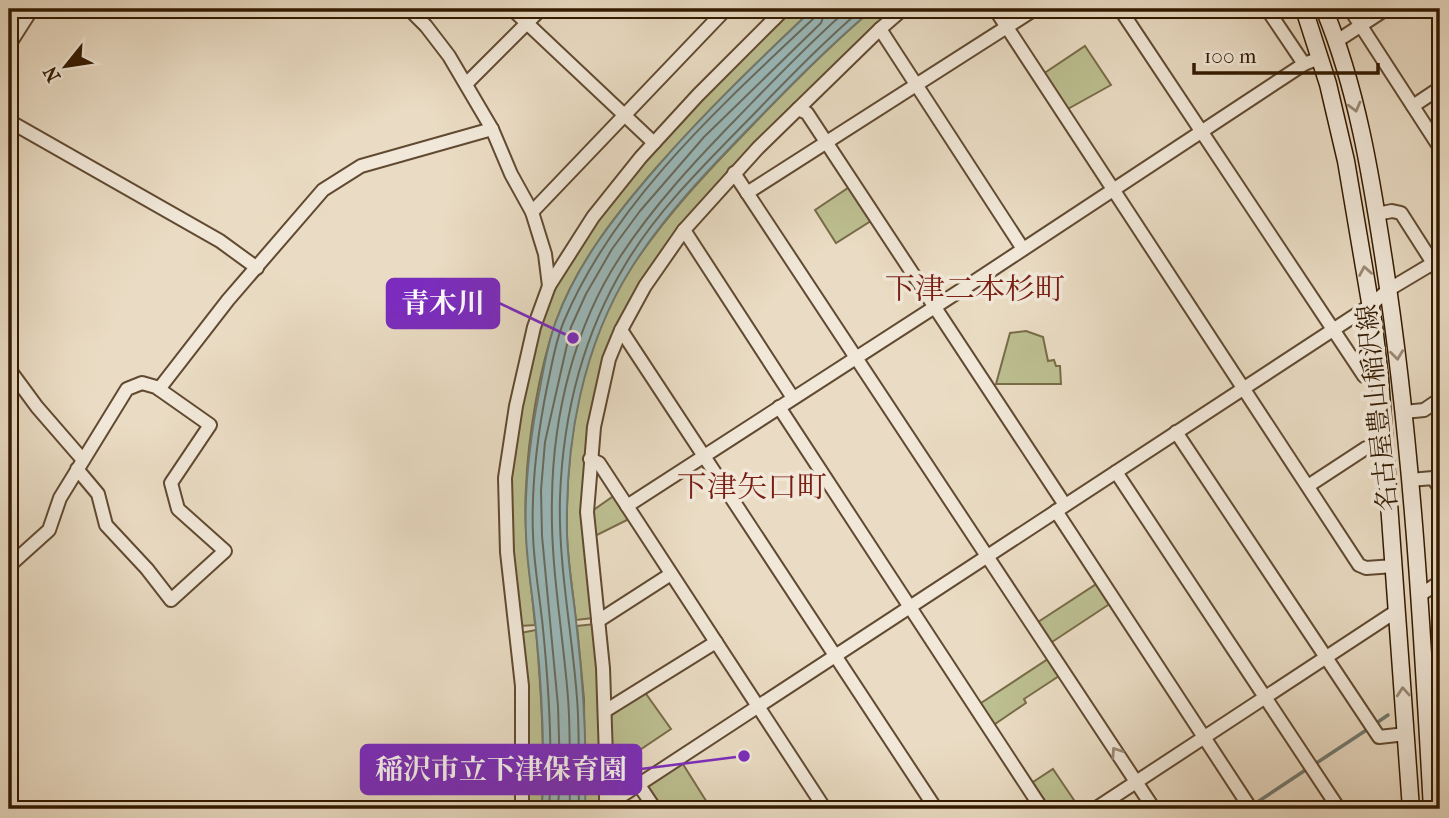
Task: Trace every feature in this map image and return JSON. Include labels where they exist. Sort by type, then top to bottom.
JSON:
[{"type":"main road","name":"名古屋豊山稲沢線","points":[[1304,9],[1344,150],[1371,305],[1380,378],[1411,809]]},
{"type":"main road","name":"名古屋豊山稲沢線","points":[[1324,9],[1337,41],[1360,129],[1377,214],[1388,290],[1404,412],[1420,595],[1432,809]]},
{"type":"street","points":[[9,45],[32,9]]},
{"type":"street","points":[[409,9],[434,36],[492,129],[511,174],[532,212],[545,254],[549,286]]},
{"type":"street","points":[[512,9],[654,143]]},
{"type":"street","points":[[466,84],[541,9]]},
{"type":"street","points":[[532,212],[726,9]]},
{"type":"street","points":[[763,9],[774,19]]},
{"type":"street","points":[[522,809],[522,686],[507,552],[505,478],[516,405],[534,327],[549,286],[593,217],[654,143],[784,9]]},
{"type":"street","points":[[606,808],[605,711],[587,512],[590,458],[609,359],[650,276],[684,230],[733,173],[903,9]]},
{"type":"street","points":[[995,9],[1359,565],[1366,568],[1394,566]]},
{"type":"street","points":[[747,193],[1035,9]]},
{"type":"street","points":[[1120,9],[1364,376]]},
{"type":"street","points":[[1267,9],[1304,64]]},
{"type":"street","points":[[1350,9],[1440,148]]},
{"type":"street","points":[[1337,41],[1386,9]]},
{"type":"street","points":[[880,29],[1023,249]]},
{"type":"street","points":[[627,506],[1304,64],[1320,58]]},
{"type":"street","points":[[1413,106],[1440,88]]},
{"type":"street","points":[[798,109],[807,113],[934,306],[1203,738],[1251,809]]},
{"type":"street","points":[[9,121],[220,241],[257,268]]},
{"type":"street","points":[[159,389],[228,300],[323,190],[361,166],[492,129]]},
{"type":"street","points":[[733,173],[1154,809]]},
{"type":"street","points":[[606,808],[1371,305],[1388,290],[1438,265],[1401,214],[1392,211],[1377,214]]},
{"type":"street","points":[[684,230],[793,398]]},
{"type":"street","points":[[621,330],[936,809]]},
{"type":"street","points":[[9,369],[80,464],[98,494],[106,525],[147,569],[171,600],[225,551],[178,509],[171,483],[210,425],[159,389],[142,383],[127,389],[80,464],[60,498],[49,530],[9,566]]},
{"type":"street","points":[[1404,412],[1424,410],[1440,399]]},
{"type":"street","points":[[779,407],[1042,809]]},
{"type":"street","points":[[1176,432],[1380,737],[1406,734]]},
{"type":"street","points":[[1308,486],[1366,448],[1385,447]]},
{"type":"street","points":[[590,458],[599,463],[825,809]]},
{"type":"street","points":[[1116,472],[1339,809]]},
{"type":"street","points":[[1410,480],[1433,478],[1440,489]]},
{"type":"street","points":[[598,621],[671,573]]},
{"type":"street","points":[[1420,595],[1440,582]]},
{"type":"street","points":[[1095,809],[1398,610]]},
{"type":"street","points":[[605,711],[716,642]]},
{"type":"street","points":[[639,785],[655,809]]},
{"type":"green space","points":[[793,9],[813,9],[714,106],[642,184],[599,239],[565,300],[544,360],[532,425],[525,505],[535,625],[520,626],[512,551],[510,478],[518,411],[538,327],[552,288],[603,209],[659,142]]},
{"type":"green space","points":[[873,9],[896,9],[716,185],[675,234],[640,283],[589,427],[593,618],[576,620],[567,535],[573,430],[589,360],[615,295],[646,247],[702,179],[808,68]]},
{"type":"green space","points":[[1085,46],[1111,85],[1066,110],[1043,74]]},
{"type":"green space","points":[[851,186],[874,219],[836,243],[815,210]]},
{"type":"green space","points":[[1026,331],[1043,337],[1048,361],[1054,360],[1056,366],[1060,366],[1061,384],[996,384],[1010,333]]},
{"type":"green space","points":[[615,495],[631,518],[593,537],[592,511]]},
{"type":"green space","points":[[1098,583],[1111,603],[1049,644],[1035,624]]},
{"type":"green space","points":[[595,624],[599,672],[602,809],[585,809],[584,699],[577,626]]},
{"type":"green space","points":[[536,630],[542,720],[542,809],[527,809],[520,633]]},
{"type":"green space","points":[[1048,659],[1059,676],[1024,699],[1026,703],[992,726],[978,705]]},
{"type":"green space","points":[[644,691],[671,729],[610,770],[609,716]]},
{"type":"green space","points":[[681,761],[708,804],[700,809],[660,809],[646,788],[647,783]]},
{"type":"green space","points":[[1053,769],[1080,809],[1046,809],[1030,784]]},
{"type":"water","points":[[813,9],[873,9],[780,96],[673,211],[632,267],[600,329],[580,396],[569,465],[567,500],[567,535],[583,697],[585,809],[542,809],[541,697],[527,547],[526,498],[533,425],[553,329],[575,279],[599,239],[627,202],[714,106]]},
{"type":"waterway","points":[[1375,724],[1388,715]]},
{"type":"waterway","points":[[1315,764],[1368,729]]},
{"type":"waterway","points":[[1253,805],[1307,769]]},
{"type":"place","name":"青木川","points":[[573,338]]},
{"type":"place","name":"稲沢市立下津保育園","points":[[744,756]]},
{"type":"district","name":"下津二本杉町","points":[[975,289]]},
{"type":"district","name":"下津矢口町","points":[[752,487]]}]
